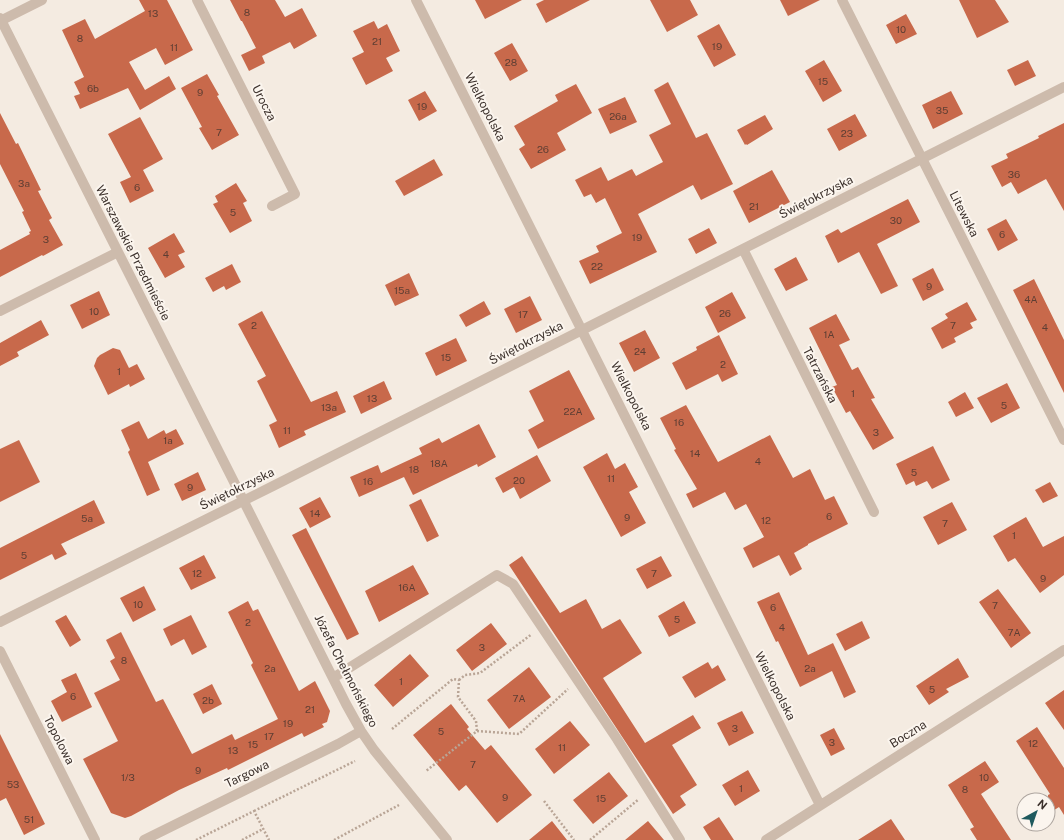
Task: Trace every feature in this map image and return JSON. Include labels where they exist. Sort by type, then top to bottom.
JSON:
[{"type":"street","points":[[0,20],[42,0]]},
{"type":"street","name":"Urocza","points":[[197,0],[296,194],[272,206]]},
{"type":"street","name":"Wielkopolska","points":[[416,0],[820,805]]},
{"type":"street","name":"Litewska","points":[[842,0],[1064,440]]},
{"type":"street","name":"Warszawskie Przedmieście","points":[[0,20],[243,500]]},
{"type":"street","name":"Świętokrzyska","points":[[0,622],[1064,87]]},
{"type":"street","name":"Tatrzańska","points":[[742,249],[874,512]]},
{"type":"street","points":[[0,311],[118,252]]},
{"type":"street","name":"Józefa Chełmońskiego","points":[[243,500],[360,731],[447,840]]},
{"type":"street","points":[[332,678],[497,575],[513,584],[617,738],[680,840]]},
{"type":"street","name":"Boczna","points":[[766,840],[1064,650]]},
{"type":"street","name":"Topolowa","points":[[0,651],[95,840]]},
{"type":"street","name":"Targowa","points":[[144,840],[360,731]]},
{"type":"path","points":[[477,731],[476,722],[458,697],[459,680],[465,675],[480,673],[531,635],[543,629]]},
{"type":"path","points":[[392,729],[453,679],[459,680]]},
{"type":"path","points":[[426,772],[477,731],[519,734],[578,680]]},
{"type":"path","points":[[196,840],[355,761]]},
{"type":"path","points":[[590,840],[650,791]]},
{"type":"path","points":[[544,801],[574,840]]},
{"type":"path","points":[[334,840],[399,805]]},
{"type":"path","points":[[254,812],[269,840]]},
{"type":"path","points":[[242,840],[263,829]]},
{"type":"building","points":[[139,0],[167,0],[193,50],[165,65],[156,48],[129,62],[145,90],[169,76],[176,89],[140,110],[128,88],[80,109],[74,96],[80,94],[74,82],[84,77],[62,30],[85,19],[95,39],[145,11]]},
{"type":"building","points":[[230,0],[275,0],[285,17],[302,8],[317,36],[294,49],[290,42],[262,56],[265,63],[249,71],[241,55],[256,48]]},
{"type":"building","points":[[475,0],[522,0],[485,19]]},
{"type":"building","points":[[544,0],[590,0],[546,23],[536,4]]},
{"type":"building","points":[[650,0],[690,0],[698,15],[667,32]]},
{"type":"building","points":[[780,0],[820,0],[788,16]]},
{"type":"building","points":[[959,0],[995,0],[1009,22],[977,38]]},
{"type":"building","points":[[906,14],[917,34],[896,44],[886,25]]},
{"type":"building","points":[[374,21],[378,29],[387,24],[400,51],[386,58],[393,71],[366,85],[352,58],[364,52],[353,31]]},
{"type":"building","points":[[719,24],[736,55],[714,67],[697,36]]},
{"type":"building","points":[[512,43],[528,71],[510,81],[494,53]]},
{"type":"building","points":[[824,60],[842,91],[823,102],[805,71]]},
{"type":"building","points":[[1028,60],[1036,76],[1015,86],[1007,70]]},
{"type":"building","points":[[207,74],[219,95],[217,96],[239,135],[212,150],[199,128],[202,127],[181,88]]},
{"type":"building","points":[[668,82],[696,138],[707,133],[733,184],[701,200],[693,185],[638,214],[657,252],[590,284],[579,261],[599,252],[596,246],[622,233],[605,198],[596,203],[591,194],[584,197],[575,180],[601,167],[608,181],[632,169],[636,176],[663,162],[649,135],[671,124],[654,90]]},
{"type":"building","points":[[576,84],[592,113],[557,133],[566,150],[531,169],[519,149],[525,145],[514,126],[558,101],[555,95]]},
{"type":"building","points":[[425,91],[437,111],[419,121],[408,100]]},
{"type":"building","points":[[951,91],[963,114],[933,129],[922,105]]},
{"type":"building","points":[[625,97],[637,122],[610,134],[598,109]]},
{"type":"building","points":[[0,113],[16,144],[18,143],[41,190],[38,191],[52,218],[49,220],[63,245],[0,277],[0,250],[30,234],[29,232],[31,231],[22,212],[24,211],[0,164]]},
{"type":"building","points":[[855,114],[867,136],[839,151],[827,129]]},
{"type":"building","points":[[765,115],[773,129],[745,145],[737,130]]},
{"type":"building","points":[[140,117],[163,159],[143,170],[154,191],[130,203],[120,182],[131,177],[108,134]]},
{"type":"building","points":[[1064,123],[1064,211],[1046,179],[1018,194],[1011,182],[1002,187],[991,166],[1008,158],[1006,154],[1039,138],[1038,136]]},
{"type":"building","points":[[434,159],[443,175],[404,196],[395,181]]},
{"type":"building","points":[[772,170],[790,202],[749,223],[733,191]]},
{"type":"building","points":[[236,183],[247,201],[243,203],[252,221],[230,233],[213,204],[218,202],[215,196]]},
{"type":"building","points":[[908,199],[920,222],[877,244],[898,286],[881,294],[859,252],[838,263],[825,236],[838,229],[841,233]]},
{"type":"building","points":[[1006,219],[1018,240],[998,251],[987,229]]},
{"type":"building","points":[[709,228],[717,243],[696,254],[688,239]]},
{"type":"building","points":[[174,233],[185,252],[178,255],[185,267],[165,278],[148,248]]},
{"type":"building","points":[[796,257],[808,280],[786,291],[774,269]]},
{"type":"building","points":[[232,264],[241,282],[226,290],[224,286],[213,292],[205,278]]},
{"type":"building","points":[[933,268],[944,290],[923,301],[912,279]]},
{"type":"building","points":[[409,273],[419,295],[395,306],[385,285]]},
{"type":"building","points":[[1034,279],[1064,340],[1064,393],[1013,290]]},
{"type":"building","points":[[99,291],[110,315],[82,329],[70,305]]},
{"type":"building","points":[[732,292],[746,318],[718,333],[705,307]]},
{"type":"building","points":[[530,296],[542,320],[516,333],[504,309]]},
{"type":"building","points":[[484,301],[491,314],[466,327],[459,315]]},
{"type":"building","points":[[967,302],[977,320],[970,323],[973,328],[954,338],[956,342],[942,349],[931,328],[948,318],[945,314]]},
{"type":"building","points":[[262,311],[311,402],[337,391],[346,412],[304,431],[306,435],[279,448],[269,425],[277,421],[257,381],[266,376],[238,324]]},
{"type":"building","points":[[836,314],[850,340],[839,345],[852,370],[858,367],[875,398],[871,399],[894,438],[873,450],[850,411],[846,413],[832,387],[837,385],[809,328]]},
{"type":"building","points":[[41,320],[49,335],[17,352],[19,356],[0,366],[0,343]]},
{"type":"building","points":[[645,330],[660,358],[634,372],[619,343]]},
{"type":"building","points":[[719,335],[738,374],[722,382],[718,374],[686,390],[672,363],[697,350],[696,347]]},
{"type":"building","points":[[456,338],[467,361],[436,376],[425,353]]},
{"type":"building","points":[[113,348],[120,350],[129,368],[137,364],[145,379],[130,387],[129,384],[108,395],[94,366],[100,355]]},
{"type":"building","points":[[569,370],[595,419],[538,449],[528,430],[544,421],[529,391]]},
{"type":"building","points":[[384,381],[392,399],[361,414],[353,396]]},
{"type":"building","points":[[1007,383],[1020,408],[991,423],[977,398]]},
{"type":"building","points":[[965,392],[974,408],[956,417],[948,402]]},
{"type":"building","points":[[686,405],[718,462],[770,435],[793,478],[810,469],[825,500],[834,496],[848,524],[808,544],[794,553],[802,569],[790,576],[779,555],[753,568],[743,548],[764,537],[746,504],[735,510],[725,492],[693,508],[686,494],[697,489],[674,450],[676,449],[660,418]]},
{"type":"building","points":[[139,421],[148,439],[164,430],[166,434],[176,429],[184,444],[148,462],[160,490],[147,496],[128,452],[130,450],[121,430]]},
{"type":"building","points":[[479,424],[496,457],[478,467],[477,464],[413,495],[404,477],[359,497],[350,477],[378,465],[381,473],[422,454],[419,448],[439,438],[442,443]]},
{"type":"building","points":[[19,440],[40,482],[0,502],[0,449]]},
{"type":"building","points":[[933,446],[950,480],[932,489],[927,481],[916,486],[914,481],[906,485],[896,464]]},
{"type":"building","points":[[607,453],[615,469],[625,463],[638,487],[629,492],[646,523],[621,537],[583,467]]},
{"type":"building","points":[[537,455],[551,481],[520,499],[514,487],[503,493],[495,478]]},
{"type":"building","points":[[198,472],[206,490],[182,501],[174,484]]},
{"type":"building","points":[[1050,482],[1058,496],[1043,503],[1035,490]]},
{"type":"building","points":[[320,497],[331,517],[310,528],[299,508]]},
{"type":"building","points":[[421,499],[439,536],[427,542],[409,505]]},
{"type":"building","points":[[94,500],[105,523],[61,544],[67,554],[55,560],[52,554],[0,580],[0,548]]},
{"type":"building","points":[[952,502],[967,530],[938,545],[923,517]]},
{"type":"building","points":[[1026,517],[1043,547],[1064,536],[1064,575],[1040,593],[1015,558],[1008,562],[993,536]]},
{"type":"building","points":[[306,528],[359,634],[347,640],[292,535]]},
{"type":"building","points":[[204,555],[216,578],[191,590],[179,568]]},
{"type":"building","points":[[522,556],[560,613],[586,599],[602,629],[620,619],[642,653],[603,678],[645,743],[693,715],[701,728],[672,745],[697,785],[680,796],[686,805],[673,814],[509,565]]},
{"type":"building","points":[[661,556],[672,576],[647,589],[636,569]]},
{"type":"building","points":[[413,565],[429,594],[379,622],[365,591]]},
{"type":"building","points":[[144,586],[156,610],[133,622],[120,598]]},
{"type":"building","points":[[998,589],[1031,633],[1011,648],[979,602]]},
{"type":"building","points":[[779,592],[808,655],[833,643],[856,692],[844,698],[832,671],[800,687],[757,602]]},
{"type":"building","points":[[248,601],[253,611],[258,609],[299,691],[315,681],[330,711],[327,722],[322,724],[324,727],[304,737],[302,733],[228,770],[227,768],[179,790],[131,816],[125,818],[111,813],[83,759],[118,741],[94,693],[120,680],[110,661],[115,658],[106,640],[121,632],[156,702],[163,699],[192,754],[232,734],[235,740],[278,719],[251,665],[253,663],[228,612]]},
{"type":"building","points":[[684,601],[696,623],[669,637],[658,616]]},
{"type":"building","points":[[66,615],[81,640],[70,647],[55,621]]},
{"type":"building","points":[[191,615],[207,647],[192,655],[184,639],[171,646],[163,629]]},
{"type":"building","points":[[862,621],[870,638],[845,651],[836,634]]},
{"type":"building","points":[[491,623],[507,644],[472,671],[456,650]]},
{"type":"building","points":[[410,654],[429,676],[393,707],[374,685]]},
{"type":"building","points":[[958,658],[969,677],[946,689],[949,692],[929,705],[916,686]]},
{"type":"building","points":[[708,662],[712,669],[718,665],[726,680],[695,698],[682,677]]},
{"type":"building","points":[[529,667],[551,697],[509,729],[487,700]]},
{"type":"building","points":[[76,673],[92,707],[62,722],[51,701],[67,692],[61,680]]},
{"type":"building","points":[[212,684],[222,704],[203,714],[193,694]]},
{"type":"building","points":[[1064,690],[1064,730],[1045,703]]},
{"type":"building","points":[[451,704],[469,727],[467,729],[485,750],[491,745],[532,795],[497,823],[466,785],[459,791],[413,735]]},
{"type":"building","points":[[742,711],[754,733],[729,746],[717,723]]},
{"type":"building","points":[[570,721],[590,745],[554,774],[535,749]]},
{"type":"building","points":[[1037,727],[1064,768],[1064,815],[1059,807],[1056,809],[1056,792],[1049,792],[1016,741]]},
{"type":"building","points":[[834,728],[845,749],[831,756],[820,735]]},
{"type":"building","points":[[0,734],[45,824],[24,835],[6,798],[0,801]]},
{"type":"building","points":[[985,761],[999,782],[981,794],[1011,840],[977,840],[970,829],[974,827],[948,785]]},
{"type":"building","points":[[748,770],[760,791],[735,806],[722,785]]},
{"type":"building","points":[[609,772],[628,796],[593,824],[573,800]]},
{"type":"building","points":[[719,817],[734,840],[711,840],[703,827]]},
{"type":"building","points":[[891,819],[905,840],[858,840]]},
{"type":"building","points":[[552,821],[567,840],[529,840]]},
{"type":"building","points":[[648,821],[664,840],[625,840]]}]
